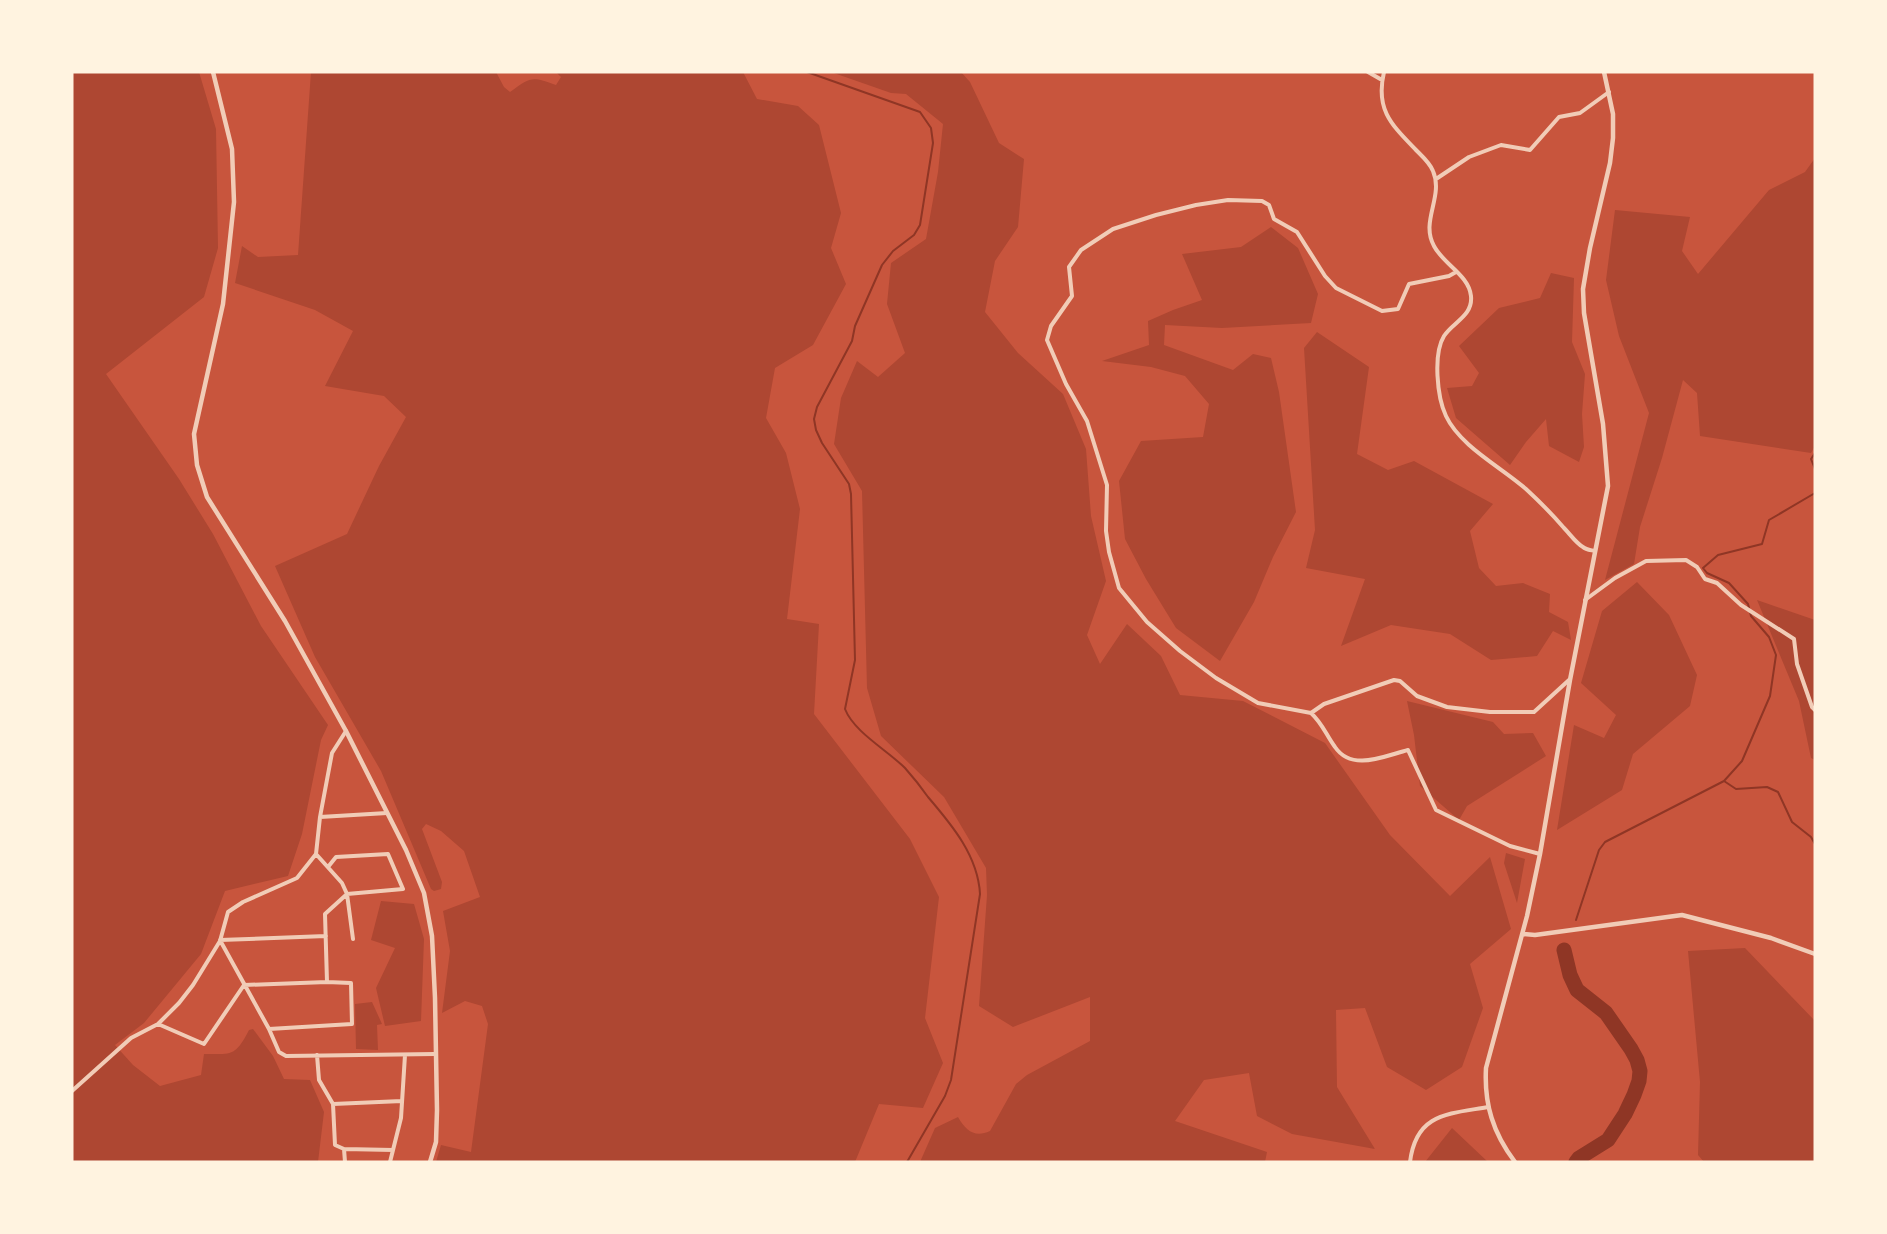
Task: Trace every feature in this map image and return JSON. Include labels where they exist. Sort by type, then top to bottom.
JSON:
[{"type":"street","points":[[213,72],[232,149],[234,202],[223,304],[195,434],[197,465],[207,497],[285,621],[346,731],[424,892],[432,936],[435,998],[436,1142],[430,1162]]},
{"type":"street","points":[[1368,72],[1383,80]]},
{"type":"street","points":[[1384,72],[1382,101],[1388,118],[1398,132],[1426,160],[1436,179],[1437,189],[1430,216],[1429,233],[1434,247],[1465,282],[1471,297],[1468,311],[1446,333],[1440,347],[1438,382],[1445,415],[1459,435],[1526,489],[1581,547],[1596,551]]},
{"type":"street","points":[[1515,1162],[1503,1147],[1493,1125],[1485,1085],[1486,1068],[1523,934],[1540,854],[1570,680],[1608,486],[1603,424],[1584,313],[1583,289],[1610,163],[1613,138],[1609,92],[1604,72]]},
{"type":"street","points":[[1436,179],[1469,157],[1501,145],[1530,150],[1559,117],[1580,113],[1609,92]]},
{"type":"street","points":[[1456,272],[1449,276],[1409,284],[1398,309],[1382,311],[1336,288],[1325,276],[1297,232],[1274,219],[1269,206],[1262,201],[1228,200],[1156,214],[1113,229],[1081,250],[1069,267],[1072,296],[1051,326],[1047,340],[1066,384],[1087,421],[1107,485],[1108,552],[1119,588],[1147,621],[1180,651],[1216,678],[1258,703],[1311,712],[1321,722],[1335,749],[1350,761],[1361,761],[1408,750],[1436,810],[1510,846],[1540,854]]},
{"type":"street","points":[[1586,600],[1615,578],[1646,561],[1686,560],[1697,567],[1705,579],[1717,583],[1740,605],[1794,639],[1797,664],[1815,710]]},
{"type":"street","points":[[1311,712],[1324,704],[1394,680],[1400,681],[1417,696],[1447,706],[1490,712],[1534,712],[1570,680]]},
{"type":"street","points":[[72,1091],[131,1038],[158,1024],[193,986],[220,940],[228,912],[243,902],[297,878],[316,854],[320,817],[332,753],[346,731]]},
{"type":"street","points":[[320,817],[387,813]]},
{"type":"street","points":[[316,854],[342,883],[347,894],[353,939]]},
{"type":"street","points":[[327,982],[325,914],[347,894],[403,889],[388,854],[336,857],[328,867]]},
{"type":"street","points":[[1523,934],[1536,935],[1682,915],[1771,938],[1815,954]]},
{"type":"street","points":[[220,940],[326,936]]},
{"type":"street","points":[[220,940],[269,1029],[279,1052],[286,1056],[435,1054]]},
{"type":"street","points":[[244,985],[351,983],[352,1024],[269,1029]]},
{"type":"street","points":[[158,1024],[204,1044],[244,985]]},
{"type":"street","points":[[317,1055],[319,1080],[333,1104],[335,1145],[344,1149],[393,1150]]},
{"type":"street","points":[[390,1162],[401,1118],[405,1055]]},
{"type":"street","points":[[333,1104],[402,1101]]},
{"type":"street","points":[[1410,1162],[1415,1140],[1424,1127],[1435,1118],[1488,1107]]},
{"type":"street","points":[[344,1149],[345,1162]]},
{"type":"shaded area","points":[[72,72],[199,72],[216,129],[218,248],[204,297],[106,374],[179,479],[213,534],[261,626],[328,725],[321,740],[302,834],[288,876],[225,891],[201,954],[144,1023],[115,1045],[133,1065],[160,1086],[201,1075],[204,1054],[232,1052],[240,1045],[249,1030],[253,1029],[273,1056],[284,1079],[310,1080],[324,1112],[318,1162],[72,1162]]},
{"type":"shaded area","points":[[311,72],[496,72],[504,87],[510,92],[527,81],[536,79],[556,85],[561,77],[556,72],[743,72],[757,99],[798,106],[819,125],[841,213],[831,248],[846,284],[813,345],[775,368],[766,418],[786,453],[800,509],[787,619],[819,624],[814,714],[910,839],[939,897],[925,1018],[943,1063],[923,1108],[879,1104],[855,1162],[436,1162],[441,1145],[471,1152],[488,1024],[482,1006],[465,1001],[442,1013],[450,951],[443,911],[480,897],[464,851],[441,831],[426,824],[422,829],[442,882],[441,889],[434,891],[431,889],[381,771],[315,657],[275,566],[347,534],[379,466],[406,417],[384,396],[325,386],[353,331],[315,310],[235,283],[242,246],[258,257],[298,255]]},
{"type":"shaded area","points":[[831,72],[961,72],[970,82],[999,143],[1024,159],[1018,227],[995,261],[985,312],[1018,353],[1063,394],[1086,449],[1091,516],[1106,581],[1087,635],[1100,664],[1127,624],[1161,656],[1180,695],[1243,701],[1325,743],[1390,835],[1450,896],[1490,857],[1511,929],[1470,964],[1483,1008],[1462,1067],[1426,1090],[1387,1067],[1365,1008],[1336,1010],[1337,1087],[1375,1149],[1292,1134],[1257,1116],[1249,1073],[1204,1080],[1175,1121],[1267,1152],[1265,1162],[920,1162],[935,1128],[958,1117],[971,1132],[980,1134],[990,1131],[1016,1084],[1027,1075],[1090,1041],[1090,997],[1013,1027],[979,1006],[987,895],[986,868],[944,797],[881,736],[867,688],[862,491],[834,444],[841,398],[857,361],[878,377],[905,353],[887,304],[891,263],[926,239],[938,172],[943,124],[906,94],[891,93]]},
{"type":"shaded area","points":[[1815,158],[1815,446],[1811,453],[1700,436],[1697,393],[1683,380],[1640,527],[1634,564],[1605,580],[1649,413],[1619,336],[1606,280],[1615,210],[1690,217],[1682,251],[1698,274],[1769,190],[1805,172]]},
{"type":"shaded area","points":[[1271,227],[1298,248],[1318,294],[1311,323],[1222,328],[1165,325],[1164,345],[1233,370],[1253,354],[1271,358],[1279,392],[1296,512],[1273,557],[1254,602],[1220,661],[1176,628],[1146,579],[1125,539],[1119,481],[1141,441],[1203,437],[1209,404],[1185,376],[1151,367],[1102,361],[1149,345],[1148,321],[1202,300],[1182,254],[1241,247]]},
{"type":"shaded area","points":[[1551,273],[1574,278],[1572,342],[1585,374],[1582,414],[1584,447],[1579,462],[1549,446],[1546,419],[1510,465],[1456,418],[1447,388],[1472,386],[1479,373],[1459,346],[1499,308],[1540,298]]},
{"type":"shaded area","points":[[1317,332],[1369,367],[1357,454],[1388,470],[1414,461],[1493,504],[1470,531],[1479,568],[1496,586],[1523,583],[1550,594],[1549,612],[1568,622],[1571,640],[1553,631],[1537,656],[1491,660],[1450,634],[1391,625],[1341,646],[1365,579],[1306,568],[1315,530],[1304,348]]},
{"type":"shaded area","points":[[1637,582],[1669,615],[1697,675],[1690,706],[1633,754],[1622,790],[1557,830],[1574,725],[1604,738],[1616,715],[1581,683],[1602,611]]},
{"type":"shaded area","points":[[1757,600],[1815,620],[1815,760],[1811,758],[1799,701]]},
{"type":"shaded area","points":[[1407,701],[1493,722],[1504,734],[1533,733],[1546,756],[1467,806],[1459,820],[1420,786]]},
{"type":"shaded area","points":[[1506,853],[1525,859],[1517,903],[1504,863]]},
{"type":"shaded area","points":[[381,901],[414,904],[424,939],[421,1021],[385,1026],[376,988],[395,948],[371,940]]},
{"type":"shaded area","points":[[1745,948],[1815,1021],[1815,1162],[1704,1162],[1698,1155],[1700,1082],[1688,951]]},
{"type":"shaded area","points":[[372,1002],[382,1024],[377,1025],[378,1050],[356,1049],[355,1004]]},
{"type":"shaded area","points":[[1452,1128],[1488,1162],[1425,1162]]},
{"type":"waterway","points":[[807,72],[920,112],[931,128],[933,143],[920,225],[914,235],[893,251],[882,265],[855,326],[852,341],[817,407],[814,419],[822,443],[849,484],[851,494],[855,660],[845,709],[863,733],[905,768],[954,830],[969,854],[980,894],[951,1080],[945,1096],[907,1162]]},
{"type":"waterway","points":[[1815,453],[1811,459],[1815,469]]},
{"type":"waterway","points":[[1576,920],[1599,850],[1605,842],[1724,781],[1742,761],[1770,696],[1776,655],[1769,637],[1751,616],[1748,604],[1729,583],[1707,573],[1703,568],[1718,555],[1762,544],[1769,520],[1815,493]]},
{"type":"waterway","points":[[1724,781],[1736,789],[1767,787],[1778,792],[1792,822],[1811,837],[1815,844]]},
{"type":"waterway","points":[[1564,950],[1570,975],[1577,990],[1606,1013],[1631,1049],[1640,1071],[1634,1095],[1608,1140],[1576,1162]]}]
